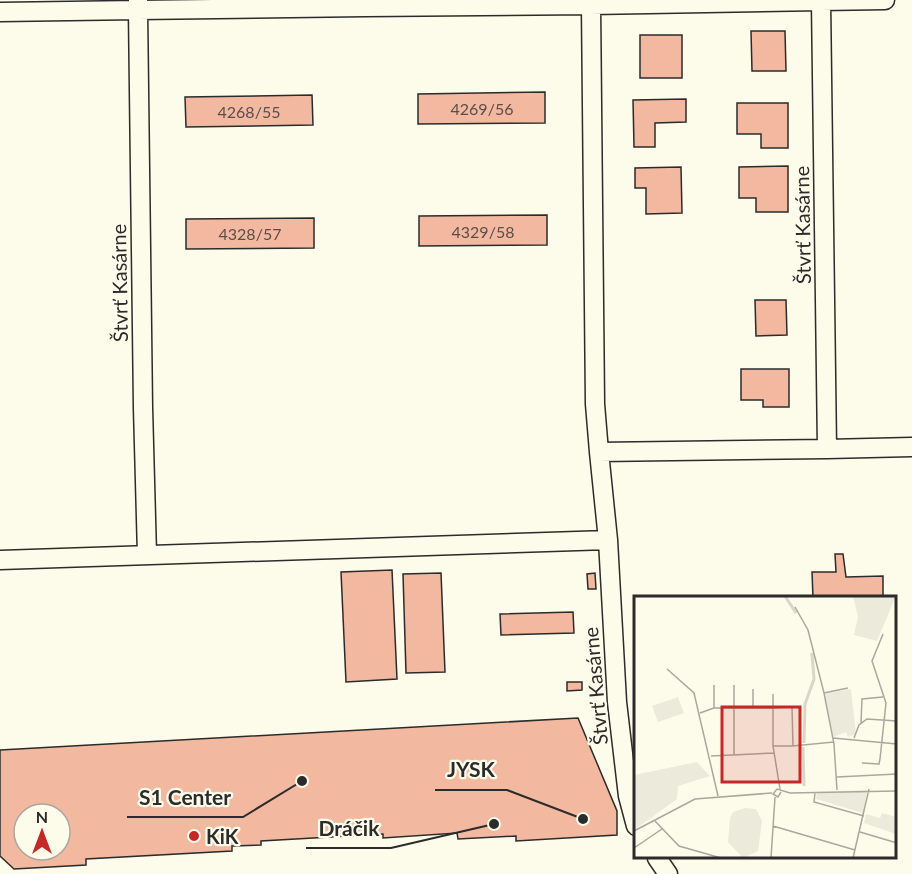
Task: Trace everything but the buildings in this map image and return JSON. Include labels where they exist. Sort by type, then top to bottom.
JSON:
[{"type":"street","points":[[0,12],[138,5],[885,0]]},
{"type":"street","name":"Štvrť Kasárne","points":[[821,1],[827,449]]},
{"type":"street","name":"Štvrť Kasárne","points":[[591,2],[595,404],[608,540],[617,702],[628,796],[634,818]]},
{"type":"street","name":"Štvrť Kasárne","points":[[138,5],[147,555]]},
{"type":"street","points":[[599,452],[912,447]]},
{"type":"street","points":[[0,561],[608,540]]},
{"type":"street","points":[[658,859],[668,874]]},
{"type":"place","name":"S1 Center","points":[[302,781]]},
{"type":"place","name":"JYSK","points":[[583,819]]},
{"type":"place","name":"Dráčik","points":[[494,824]]},
{"type":"place","name":"KiK","points":[[194,836]]}]
